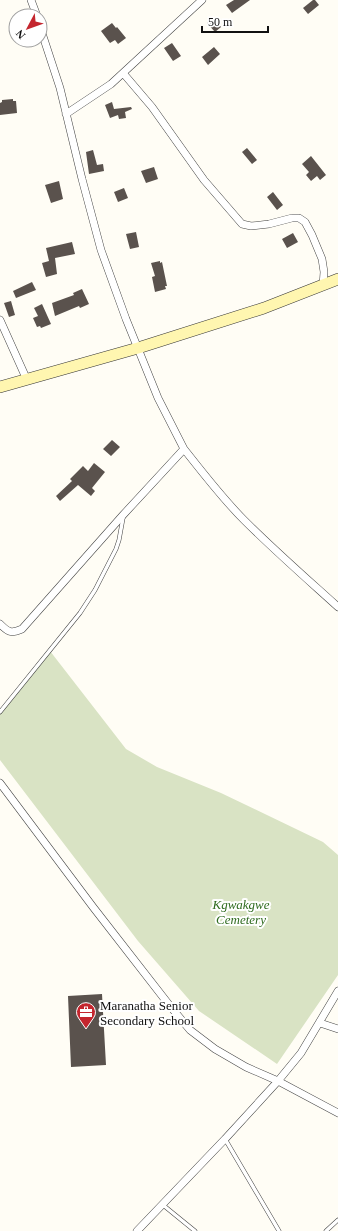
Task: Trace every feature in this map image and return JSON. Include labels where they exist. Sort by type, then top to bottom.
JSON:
[{"type":"street","points":[[66,114],[111,84],[202,0]]},
{"type":"street","points":[[47,48],[60,88],[82,179],[102,250],[158,398],[184,450],[242,518],[272,548],[338,607]]},
{"type":"street","points":[[123,73],[152,107],[204,180],[242,224],[251,226],[263,225],[292,218],[299,218],[305,222],[322,259],[324,272],[323,286]]},
{"type":"street","points":[[0,387],[138,348],[264,308],[338,279]]},
{"type":"street","points":[[0,320],[27,380]]},
{"type":"street","points":[[0,624],[9,632],[15,632],[22,629],[123,515],[184,450]]},
{"type":"street","points":[[0,783],[107,925],[190,1030],[215,1049],[246,1067],[278,1081],[338,1113]]},
{"type":"street","points":[[137,1231],[225,1140],[278,1081],[301,1052],[320,1023],[338,991]]},
{"type":"street","points":[[320,1023],[338,1029]]},
{"type":"lane","points":[[0,712],[80,613],[95,590],[116,549],[123,515]]},
{"type":"lane","points":[[225,1140],[279,1231]]},
{"type":"lane","points":[[163,1205],[195,1231]]},
{"type":"lane","points":[[326,1231],[338,1220]]},
{"type":"green space","name":"Kgwakgwe Cemetery","points":[[50,651],[126,749],[157,767],[221,793],[323,842],[338,855],[338,975],[277,1064],[199,1011],[138,941],[0,760],[0,712]]},
{"type":"building","points":[[234,0],[250,0],[232,13],[226,5]]},
{"type":"building","points":[[315,0],[319,5],[308,14],[303,8]]},
{"type":"building","points":[[213,18],[221,27],[215,32],[207,23]]},
{"type":"building","points":[[112,23],[126,38],[118,44],[115,40],[110,43],[101,31]]},
{"type":"building","points":[[172,43],[181,56],[173,61],[164,48]]},
{"type":"building","points":[[214,47],[220,54],[208,65],[202,57]]},
{"type":"building","points":[[13,99],[13,101],[16,101],[17,113],[0,115],[0,103],[2,100]]},
{"type":"building","points":[[112,102],[114,109],[131,107],[132,109],[125,112],[126,118],[119,119],[118,115],[110,118],[105,105]]},
{"type":"building","points":[[247,148],[257,160],[252,164],[242,152]]},
{"type":"building","points":[[93,150],[97,165],[103,164],[104,171],[89,174],[86,152]]},
{"type":"building","points":[[311,156],[326,175],[320,180],[317,176],[311,181],[306,175],[309,172],[302,164]]},
{"type":"building","points":[[154,167],[158,179],[146,183],[141,171]]},
{"type":"building","points":[[59,181],[63,199],[51,203],[45,185]]},
{"type":"building","points":[[124,188],[128,198],[118,202],[114,192]]},
{"type":"building","points":[[273,192],[283,205],[277,210],[267,197]]},
{"type":"building","points":[[136,232],[139,247],[130,249],[126,234]]},
{"type":"building","points":[[293,233],[298,242],[287,248],[282,239]]},
{"type":"building","points":[[72,242],[75,254],[55,258],[57,274],[46,277],[42,263],[49,261],[46,248]]},
{"type":"building","points":[[160,261],[160,263],[162,262],[167,286],[165,286],[166,289],[155,292],[152,277],[155,276],[151,263]]},
{"type":"building","points":[[32,282],[36,290],[16,298],[13,291]]},
{"type":"building","points":[[82,289],[89,304],[80,308],[79,306],[55,316],[52,303],[74,295],[73,293]]},
{"type":"building","points":[[11,301],[15,315],[9,317],[4,303]]},
{"type":"building","points":[[42,304],[51,324],[41,328],[40,326],[37,327],[33,318],[38,316],[34,308]]},
{"type":"building","points":[[112,440],[120,447],[111,456],[103,449]]},
{"type":"building","points":[[94,463],[105,472],[92,488],[95,491],[91,496],[78,485],[60,501],[56,496],[72,481],[70,479],[83,466],[88,471]]},
{"type":"building","points":[[102,994],[106,1065],[71,1067],[68,996]]},
{"type":"place","name":"Maranatha Senior Secondary School","points":[[86,1029]]}]
